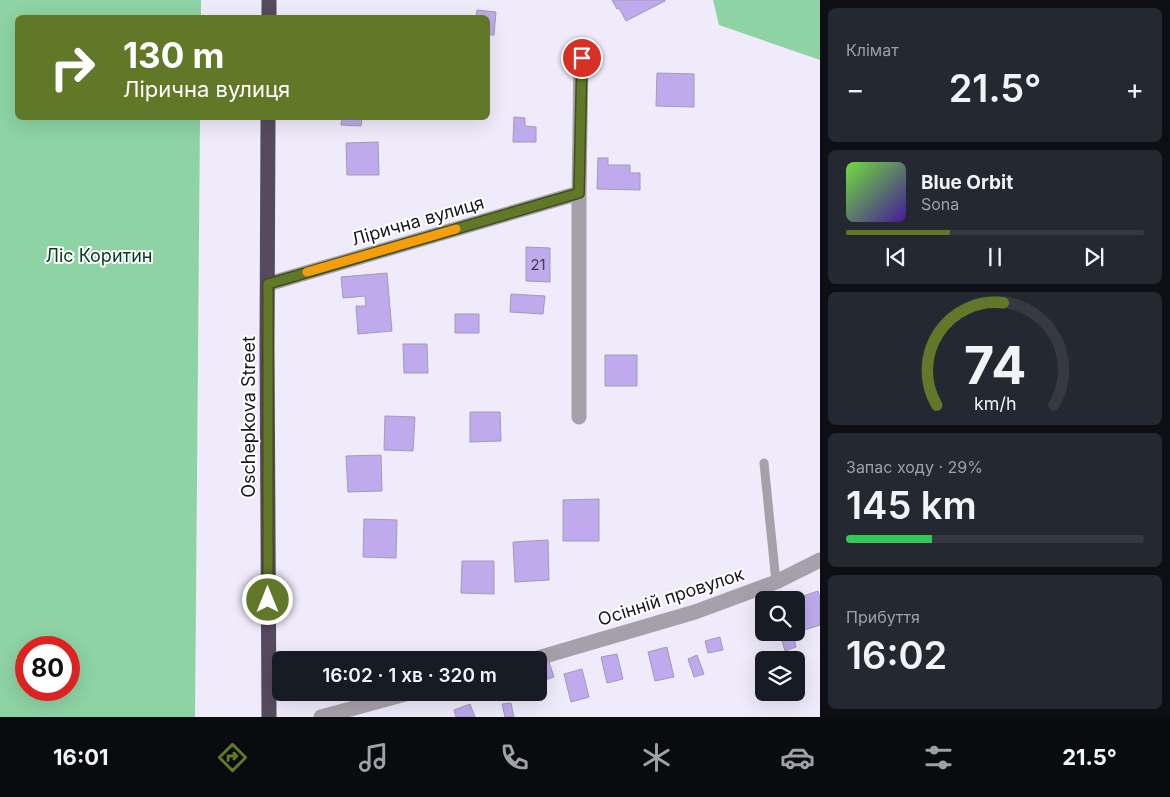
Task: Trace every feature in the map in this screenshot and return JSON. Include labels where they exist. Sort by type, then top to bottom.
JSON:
[{"type":"highway","points":[[268,15],[269,0]]},
{"type":"highway","name":"Oschepkova Street","points":[[268,120],[269,717]]},
{"type":"street","points":[[579,417],[579,193],[582,58]]},
{"type":"street","name":"Лірична вулиця","points":[[268,284],[579,193]]},
{"type":"street","name":"Осінній провулок","points":[[547,655],[695,612],[776,582],[820,560]]},
{"type":"street","points":[[321,717],[380,701]]},
{"type":"lane","points":[[764,463],[776,582]]},
{"type":"green space","name":"Ліс Коритин","points":[[0,0],[201,0],[201,15],[15,15],[15,120],[200,120],[195,717],[0,717]]},
{"type":"green space","points":[[713,0],[820,0],[820,60],[719,25]]},
{"type":"building","points":[[612,0],[665,0],[665,1],[626,21]]},
{"type":"building","points":[[477,10],[496,12],[494,35],[490,35],[490,15],[476,15]]},
{"type":"building","points":[[657,73],[694,74],[694,107],[656,106]]},
{"type":"building","points":[[514,117],[525,118],[525,126],[536,127],[536,142],[513,142]]},
{"type":"building","points":[[342,120],[362,120],[361,126],[341,125]]},
{"type":"building","points":[[378,142],[379,175],[347,175],[346,143]]},
{"type":"building","points":[[598,158],[608,158],[608,165],[630,165],[630,173],[640,173],[640,190],[597,189]]},
{"type":"building","points":[[526,247],[550,248],[550,282],[526,281]]},
{"type":"building","points":[[387,273],[392,331],[358,334],[356,306],[366,306],[365,296],[343,298],[341,277]]},
{"type":"building","points":[[511,294],[545,296],[543,314],[510,312]]},
{"type":"building","points":[[455,314],[479,314],[479,333],[455,333]]},
{"type":"building","points":[[403,344],[427,344],[428,373],[404,373]]},
{"type":"building","points":[[605,355],[637,355],[637,386],[605,386]]},
{"type":"building","points":[[470,412],[500,412],[501,441],[470,442]]},
{"type":"building","points":[[385,416],[415,417],[413,451],[384,450]]},
{"type":"building","points":[[381,455],[382,491],[348,492],[346,456]]},
{"type":"building","points":[[599,499],[599,541],[563,541],[563,500]]},
{"type":"building","points":[[364,519],[397,520],[396,558],[363,557]]},
{"type":"building","points":[[548,540],[549,580],[515,582],[513,542]]},
{"type":"building","points":[[462,561],[494,561],[494,594],[461,593]]},
{"type":"building","points":[[818,591],[820,598],[820,625],[805,630],[805,595]]},
{"type":"building","points":[[720,637],[723,650],[708,653],[705,641]]},
{"type":"building","points":[[782,641],[795,641],[796,647],[785,651]]},
{"type":"building","points":[[667,647],[674,677],[655,681],[648,652]]},
{"type":"building","points":[[617,654],[623,679],[607,683],[601,657]]},
{"type":"building","points":[[697,655],[704,674],[694,677],[688,659]]},
{"type":"building","points":[[549,662],[554,677],[547,679],[547,663]]},
{"type":"building","points":[[582,669],[589,697],[571,702],[564,674]]},
{"type":"building","points":[[511,703],[514,717],[505,717],[502,704]]},
{"type":"building","points":[[470,704],[475,717],[456,717],[454,710]]},
{"type":"slow traffic","points":[[307,272],[456,229]]},
{"type":"route","points":[[268,600],[268,284],[579,193],[582,58]]}]
